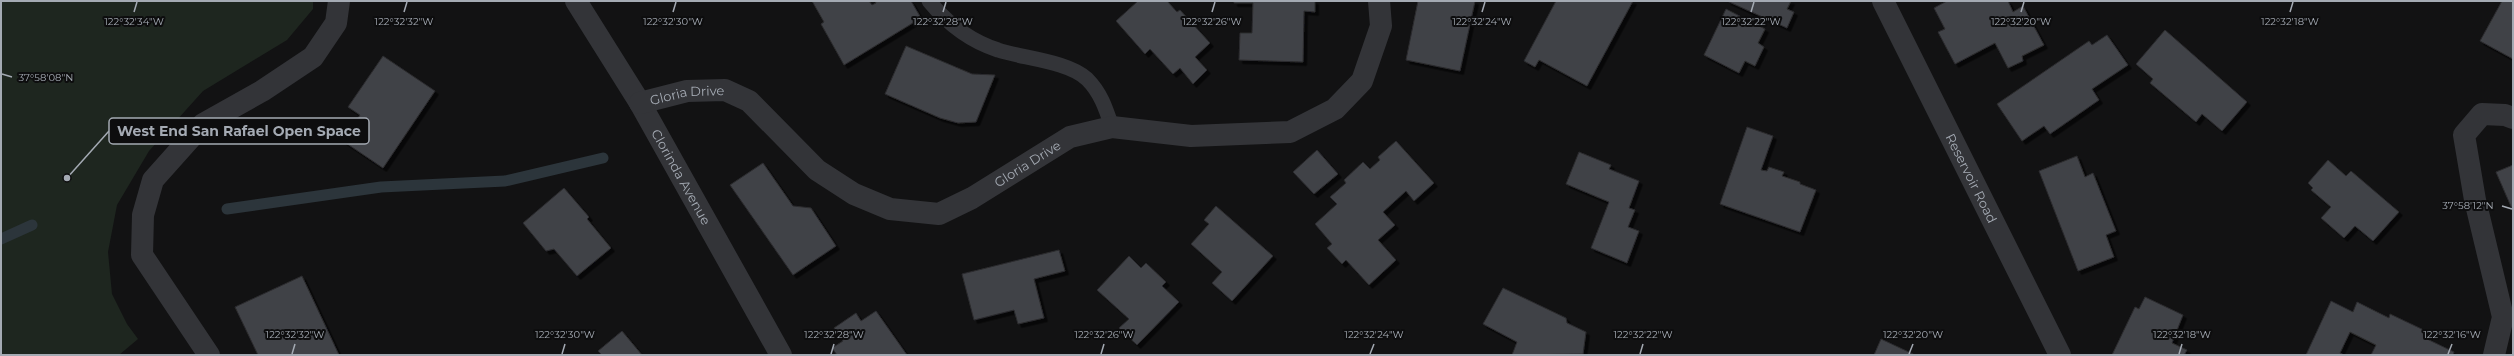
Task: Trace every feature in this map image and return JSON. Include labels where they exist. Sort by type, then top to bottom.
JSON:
[{"type":"street","points":[[209,355],[142,255],[143,215],[153,180],[203,124],[262,91],[313,57],[336,23],[339,1]]},
{"type":"street","name":"Clorinda Avenue","points":[[576,1],[640,103],[781,355]]},
{"type":"street","name":"Gloria Drive","points":[[640,103],[687,91],[725,90],[749,101],[816,170],[854,194],[890,209],[939,214],[972,198],[1070,137],[1112,128],[1191,136],[1290,132],[1334,109],[1362,81],[1381,26],[1379,1]]},
{"type":"street","name":"Reservoir Road","points":[[1883,1],[2060,355]]},
{"type":"street","points":[[2494,355],[2503,317],[2475,200],[2464,135],[2482,114],[2505,115],[2513,118]]},
{"type":"lane","points":[[929,1],[943,19],[970,37],[998,50],[1027,55],[1062,66],[1086,78],[1102,98],[1112,128]]},
{"type":"shaded area","points":[[1,1],[313,1],[313,9],[287,40],[203,91],[149,151],[117,205],[108,252],[112,294],[127,324],[138,339],[119,355],[3,355],[1,353]]},
{"type":"building","points":[[812,1],[869,1],[872,5],[876,3],[875,1],[911,1],[921,18],[844,65],[821,24],[824,22]]},
{"type":"building","points":[[1138,1],[1167,1],[1177,12],[1180,10],[1210,43],[1195,57],[1207,70],[1193,84],[1180,68],[1173,74],[1150,49],[1145,54],[1116,21]]},
{"type":"building","points":[[1234,1],[1315,1],[1315,12],[1304,11],[1303,62],[1239,60],[1240,33],[1252,33],[1253,3],[1234,3]]},
{"type":"building","points":[[1418,1],[1475,1],[1460,71],[1406,60]]},
{"type":"building","points":[[1556,1],[1633,1],[1587,86],[1539,60],[1535,67],[1524,61]]},
{"type":"building","points":[[1727,1],[1791,1],[1787,9],[1794,12],[1787,28]]},
{"type":"building","points":[[1947,1],[2008,1],[2013,12],[2023,6],[2044,45],[2022,56],[2023,61],[2008,68],[1995,43],[1955,64],[1938,32],[1945,29],[1934,8]]},
{"type":"building","points":[[2502,1],[2513,1],[2513,59],[2480,41]]},
{"type":"building","points":[[1726,9],[1765,29],[1758,43],[1764,47],[1755,66],[1745,61],[1739,73],[1704,55]]},
{"type":"building","points":[[2165,30],[2247,102],[2222,131],[2202,114],[2196,122],[2150,83],[2153,79],[2136,64]]},
{"type":"building","points":[[2107,35],[2128,65],[2092,89],[2099,100],[2050,134],[2044,126],[2022,141],[1997,104],[2089,41],[2092,45]]},
{"type":"building","points":[[906,46],[972,74],[995,75],[976,122],[958,123],[940,118],[885,94]]},
{"type":"building","points":[[383,56],[435,91],[383,168],[343,141],[360,115],[348,107]]},
{"type":"building","points":[[1747,127],[1773,136],[1761,170],[1767,171],[1769,167],[1784,172],[1782,176],[1800,182],[1800,184],[1816,190],[1800,232],[1720,204]]},
{"type":"building","points":[[1396,141],[1434,183],[1414,201],[1406,191],[1383,212],[1395,225],[1378,240],[1396,260],[1369,285],[1346,260],[1342,264],[1327,248],[1332,244],[1315,224],[1337,204],[1330,197],[1346,183],[1344,180],[1363,162],[1370,169],[1380,160],[1378,157]]},
{"type":"building","points":[[1317,150],[1338,174],[1314,194],[1293,172]]},
{"type":"building","points":[[1579,152],[1611,165],[1609,169],[1639,181],[1629,208],[1635,210],[1628,227],[1639,231],[1627,263],[1591,248],[1609,202],[1566,184]]},
{"type":"building","points":[[2077,156],[2085,177],[2093,173],[2116,231],[2106,235],[2114,257],[2078,271],[2039,171]]},
{"type":"building","points":[[2328,160],[2346,176],[2351,171],[2399,212],[2373,241],[2355,226],[2344,238],[2321,218],[2331,207],[2311,190],[2313,188],[2308,183]]},
{"type":"building","points":[[763,163],[793,206],[811,208],[836,246],[793,275],[730,185]]},
{"type":"building","points":[[2513,165],[2513,211],[2496,172]]},
{"type":"building","points":[[564,188],[589,217],[587,219],[611,248],[577,276],[554,249],[546,251],[523,223]]},
{"type":"building","points":[[1216,206],[1273,256],[1232,301],[1212,283],[1222,272],[1191,244],[1209,224],[1204,220]]},
{"type":"building","points":[[1059,250],[1065,271],[1034,279],[1044,318],[1018,324],[1014,310],[974,320],[962,274]]},
{"type":"building","points":[[1129,256],[1141,268],[1146,263],[1166,282],[1162,286],[1179,302],[1137,345],[1119,328],[1129,319],[1097,290]]},
{"type":"building","points":[[302,276],[339,355],[258,355],[235,307]]},
{"type":"building","points":[[1503,288],[1566,318],[1567,323],[1586,332],[1583,354],[1512,355],[1517,342],[1483,324]]},
{"type":"building","points":[[2145,297],[2183,315],[2172,343],[2187,350],[2184,355],[2112,355],[2135,307],[2139,309]]},
{"type":"building","points":[[2331,301],[2353,312],[2357,302],[2389,318],[2390,314],[2430,333],[2427,339],[2454,352],[2453,355],[2371,355],[2376,345],[2350,332],[2340,353],[2344,355],[2306,355]]},
{"type":"building","points":[[876,311],[907,355],[837,355],[832,348],[843,341],[834,328],[856,313],[861,321]]},
{"type":"building","points":[[622,331],[642,355],[602,355],[598,351]]},
{"type":"building","points":[[1881,339],[1915,355],[1874,355]]},
{"type":"waterway","points":[[227,209],[381,187],[505,181],[603,158]]},
{"type":"waterway","points":[[1,239],[32,225]]},
{"type":"place","name":"West End San Rafael Open Space","points":[[67,178]]}]
